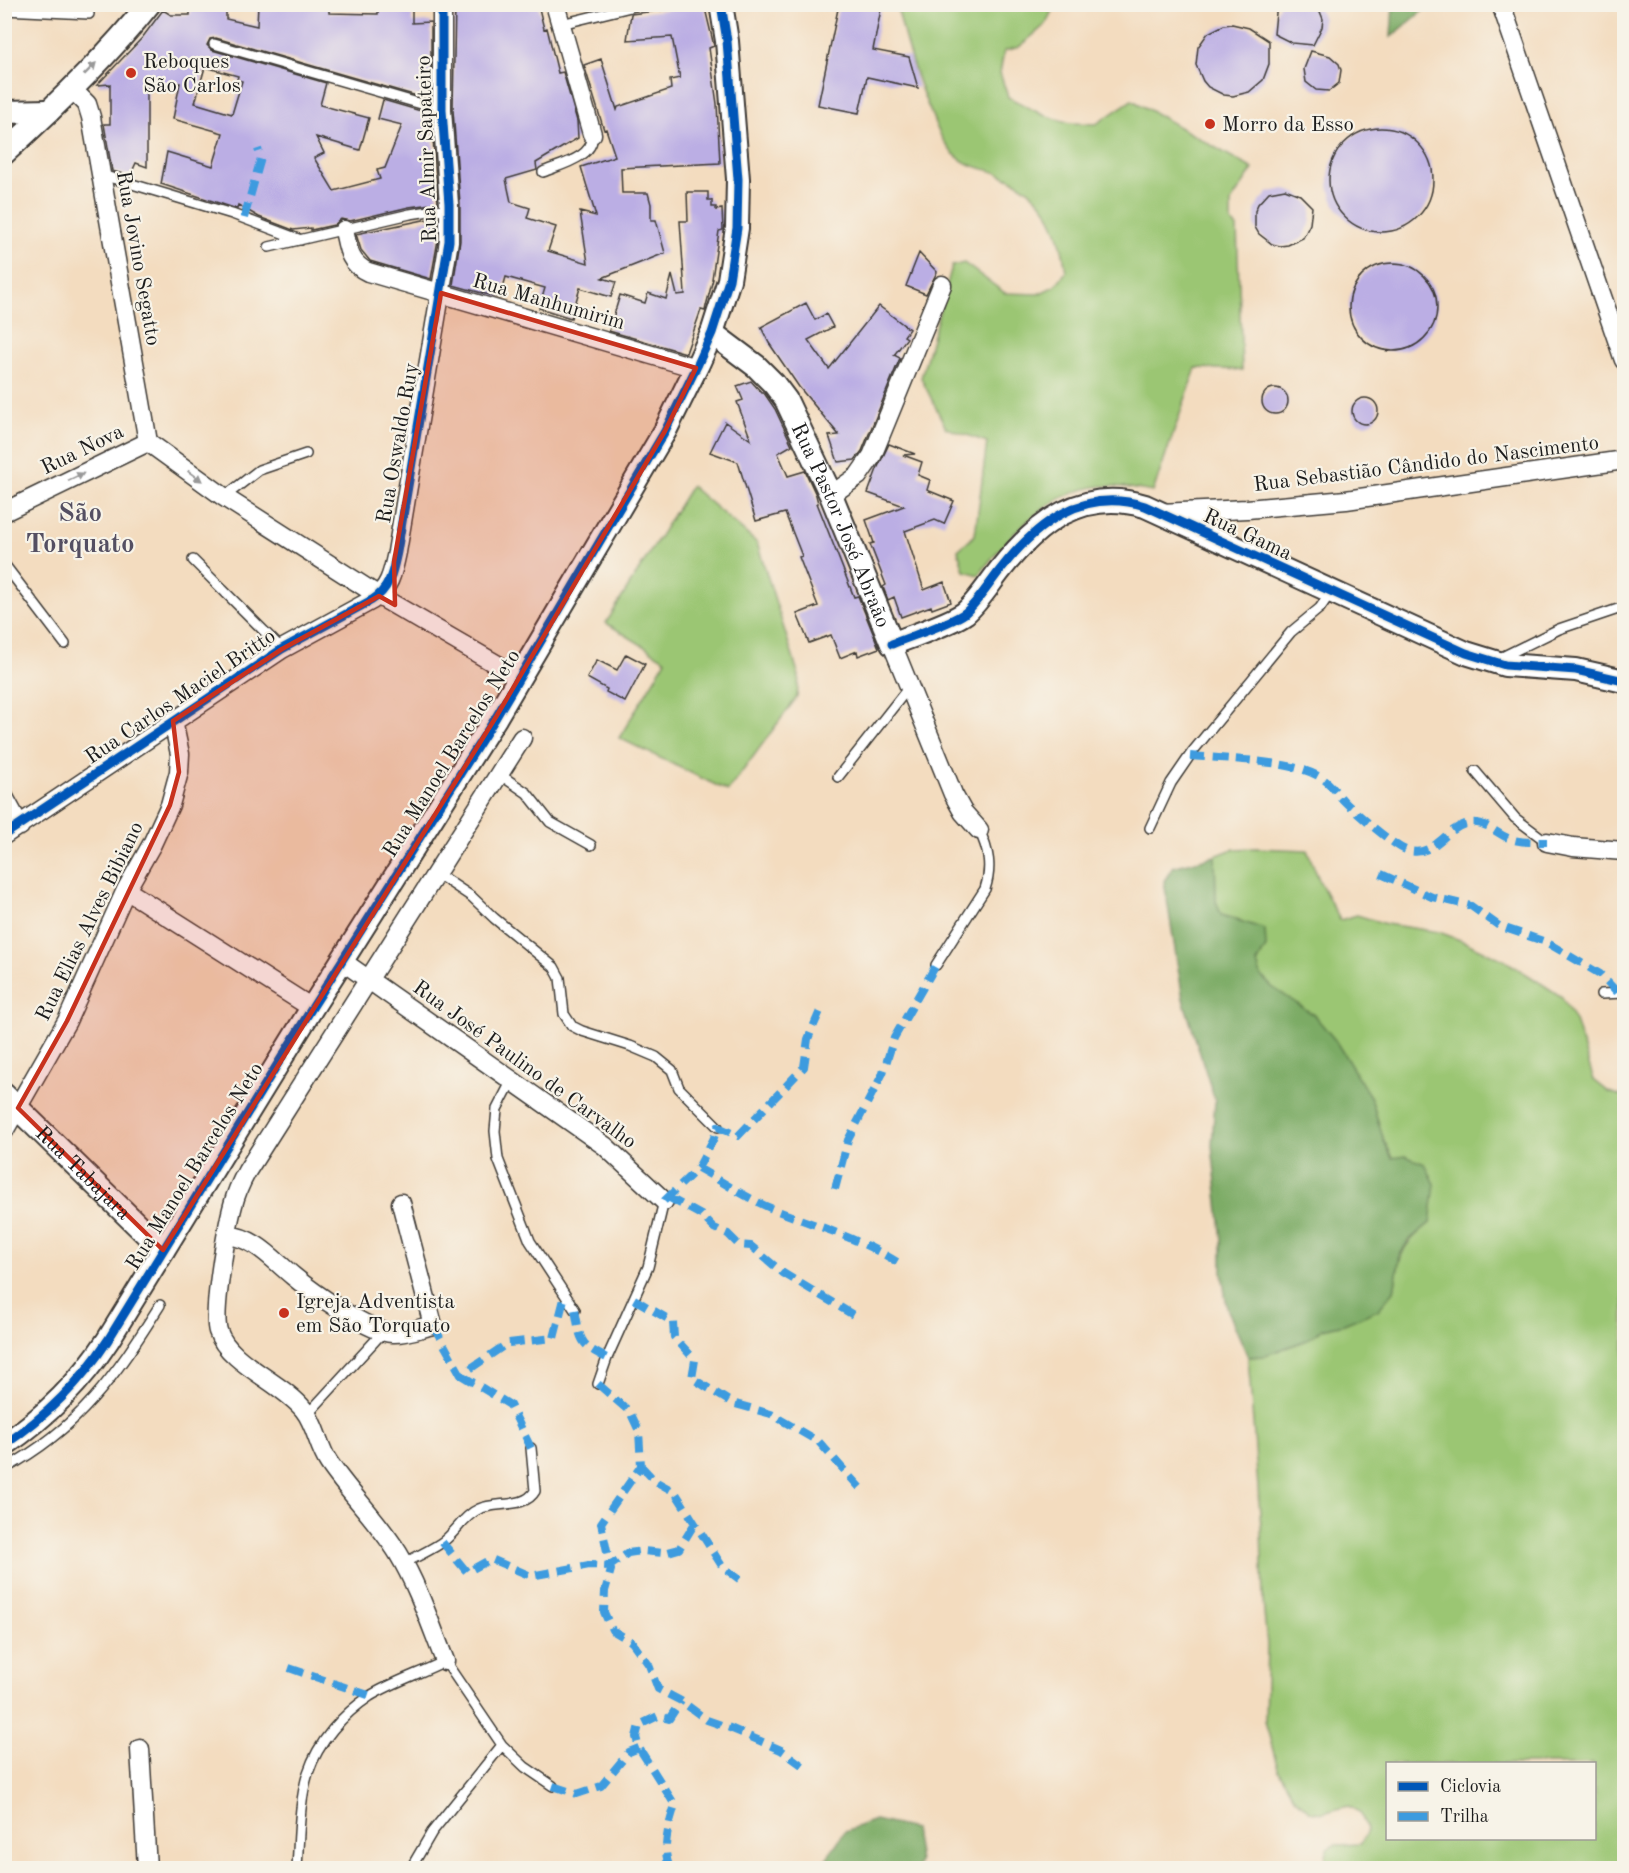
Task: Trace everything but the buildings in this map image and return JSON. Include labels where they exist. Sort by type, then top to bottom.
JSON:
[{"type":"street","points":[[4,153],[50,111],[149,4]]},
{"type":"street","name":"Rua Almir Sapateiro","points":[[441,293],[449,241],[442,110],[442,4]]},
{"type":"street","points":[[555,4],[592,134]]},
{"type":"street","name":"Rua Manoel Barcelos Neto","points":[[4,1445],[46,1415],[80,1380],[108,1340],[312,1008],[520,678],[665,431],[712,333],[729,280],[736,236],[738,203],[727,41],[721,4]]},
{"type":"street","points":[[1501,4],[1618,320],[1624,360]]},
{"type":"street","name":"Rua Jovino Segatto","points":[[72,88],[89,110],[148,442]]},
{"type":"street","points":[[4,112],[50,111]]},
{"type":"street","name":"Rua Manhumirim","points":[[344,230],[350,256],[362,269],[696,368]]},
{"type":"street","points":[[831,495],[858,476],[872,456],[942,285]]},
{"type":"street","name":"Rua Oswaldo Ruy","points":[[379,596],[387,587],[394,562],[441,293]]},
{"type":"street","name":"Rua Pastor José Abraão","points":[[712,333],[756,366],[786,400],[831,495],[953,794],[963,812],[979,830]]},
{"type":"street","points":[[148,442],[224,497],[379,596],[520,678]]},
{"type":"street","name":"Rua Nova","points":[[4,512],[148,442]]},
{"type":"street","name":"Rua Sebastião Cândido do Nascimento","points":[[1160,513],[1247,509],[1346,500],[1624,460]]},
{"type":"street","name":"Rua Gama","points":[[892,644],[965,613],[1024,543],[1053,520],[1076,506],[1102,500],[1117,500],[1145,506],[1466,653],[1493,662],[1521,667],[1576,670],[1624,681]]},
{"type":"street","points":[[394,562],[393,584],[405,611]]},
{"type":"street","name":"Rua Carlos Maciel Britto","points":[[12,830],[282,649],[379,596]]},
{"type":"street","name":"Rua Elias Alves Bibiano","points":[[4,1131],[11,1101],[67,1021],[126,890],[152,844],[176,789],[180,754],[173,720]]},
{"type":"street","points":[[445,1661],[404,1563],[390,1541],[330,1465],[307,1415],[300,1406],[231,1352],[221,1337],[216,1320],[233,1203],[247,1171],[522,738]]},
{"type":"street","points":[[4,797],[12,830]]},
{"type":"street","points":[[1548,842],[1573,848],[1624,851]]},
{"type":"street","points":[[126,890],[312,1008]]},
{"type":"street","name":"Rua José Paulino de Carvalho","points":[[342,961],[605,1146],[664,1201]]},
{"type":"street","name":"Rua Tabajara","points":[[11,1101],[163,1250]]},
{"type":"street","points":[[227,1235],[242,1238],[254,1244],[328,1301],[383,1332],[404,1333],[433,1325],[401,1203]]},
{"type":"street","points":[[140,1749],[147,1869]]},
{"type":"lane","points":[[561,24],[643,4]]},
{"type":"lane","points":[[4,10],[89,14]]},
{"type":"lane","points":[[214,44],[442,110]]},
{"type":"lane","points":[[543,172],[584,153],[592,145],[592,134]]},
{"type":"lane","points":[[102,175],[232,214],[301,240]]},
{"type":"lane","points":[[269,247],[410,214],[449,208]]},
{"type":"lane","points":[[224,497],[259,470],[306,454]]},
{"type":"lane","points":[[193,560],[282,649]]},
{"type":"lane","points":[[4,564],[65,644]]},
{"type":"lane","points":[[1150,828],[1171,783],[1193,751],[1291,632],[1320,608],[1332,592]]},
{"type":"lane","points":[[1493,662],[1559,629],[1624,607]]},
{"type":"lane","points":[[838,777],[909,687]]},
{"type":"lane","points":[[1475,771],[1515,818],[1548,842]]},
{"type":"lane","points":[[499,774],[527,793],[550,822],[591,845]]},
{"type":"lane","name":"Rua Pastor José Abraão","points":[[936,965],[985,889],[989,855],[979,830]]},
{"type":"lane","points":[[436,873],[472,897],[554,967],[560,978],[564,1014],[572,1026],[656,1057],[672,1070],[679,1088],[718,1126]]},
{"type":"lane","points":[[1601,994],[1624,993]]},
{"type":"lane","points":[[512,1080],[501,1101],[496,1120],[496,1145],[500,1166],[530,1241],[574,1310]]},
{"type":"lane","name":"Rua José Paulino de Carvalho","points":[[598,1384],[648,1267],[664,1201]]},
{"type":"lane","points":[[4,1469],[44,1446],[79,1414],[126,1358],[160,1305]]},
{"type":"lane","points":[[307,1415],[383,1332]]},
{"type":"lane","points":[[404,1563],[442,1542],[474,1511],[482,1507],[516,1503],[532,1497],[535,1491],[531,1448]]},
{"type":"lane","points":[[297,1869],[301,1815],[308,1773],[322,1743],[343,1718],[371,1696],[445,1661],[502,1745],[525,1767],[553,1786]]},
{"type":"lane","points":[[411,1869],[432,1832],[502,1745]]},
{"type":"highlighted area","points":[[441,293],[696,368],[665,431],[496,717],[163,1250],[18,1108],[67,1021],[170,805],[179,772],[173,721],[282,649],[379,596],[395,605],[394,562]]},
{"type":"green space","points":[[1393,4],[1430,5],[1391,37]]},
{"type":"green space","points":[[897,5],[1055,5],[1045,25],[1019,47],[1004,51],[1000,73],[1008,97],[1043,115],[1070,123],[1096,124],[1132,100],[1253,169],[1231,202],[1231,222],[1237,227],[1242,370],[1196,368],[1153,492],[1103,486],[1084,489],[1065,496],[1032,517],[1003,545],[979,575],[964,571],[958,550],[975,535],[987,442],[946,428],[921,378],[952,266],[964,263],[1005,293],[1038,294],[1055,286],[1066,272],[1055,226],[1049,213],[1040,202],[1030,192],[1002,175],[962,161],[944,141],[915,73]]},
{"type":"green space","points":[[691,486],[757,543],[799,676],[797,697],[728,791],[619,738],[666,660],[606,623]]},
{"type":"green space","points":[[1233,849],[1307,850],[1320,882],[1340,920],[1357,915],[1386,924],[1439,932],[1504,960],[1562,997],[1575,1021],[1594,1080],[1609,1092],[1624,1097],[1624,1868],[1325,1868],[1327,1849],[1336,1845],[1361,1844],[1367,1830],[1361,1813],[1348,1806],[1323,1813],[1309,1811],[1293,1796],[1278,1769],[1265,1721],[1267,1645],[1248,1357],[1263,1356],[1307,1340],[1322,1329],[1344,1324],[1394,1291],[1403,1252],[1412,1239],[1430,1223],[1384,1141],[1371,1098],[1314,1015],[1272,987],[1261,976],[1257,964],[1266,947],[1240,920],[1221,915],[1216,901],[1215,856]]},
{"type":"green space","points":[[1215,856],[1216,901],[1221,915],[1265,929],[1266,947],[1257,963],[1261,976],[1272,987],[1314,1015],[1335,1040],[1371,1098],[1384,1141],[1392,1158],[1405,1156],[1425,1164],[1435,1184],[1430,1223],[1408,1241],[1400,1255],[1394,1291],[1378,1310],[1344,1324],[1322,1329],[1307,1340],[1263,1356],[1248,1357],[1227,1308],[1212,1145],[1215,1101],[1183,999],[1164,881],[1173,867]]},
{"type":"green space","points":[[875,1820],[914,1829],[919,1862],[917,1868],[820,1868],[845,1831]]},
{"type":"marked path","points":[[244,218],[261,158],[258,149]]},
{"type":"marked path","points":[[1190,756],[1278,764],[1311,773],[1326,781],[1345,802],[1375,828],[1406,850],[1424,851],[1457,827],[1472,823],[1484,825],[1505,837],[1516,840],[1547,842]]},
{"type":"marked path","points":[[1381,874],[1432,897],[1471,906],[1499,926],[1546,942],[1600,974],[1619,994]]},
{"type":"marked path","points":[[835,1189],[848,1140],[883,1073],[894,1038],[936,965]]},
{"type":"marked path","points":[[664,1201],[698,1168],[718,1127],[738,1136],[804,1067],[808,1039],[820,1011]]},
{"type":"marked path","points":[[698,1168],[765,1206],[852,1239],[897,1262]]},
{"type":"marked path","points":[[668,1197],[701,1215],[714,1228],[728,1234],[739,1245],[751,1246],[783,1273],[855,1316]]},
{"type":"marked path","points":[[433,1325],[461,1375],[508,1343],[554,1338],[565,1295]]},
{"type":"marked path","points":[[634,1299],[673,1322],[674,1337],[695,1360],[692,1378],[732,1403],[771,1414],[819,1442],[861,1489]]},
{"type":"marked path","points":[[575,1310],[582,1340],[591,1349],[607,1358]]},
{"type":"marked path","points":[[461,1375],[510,1405],[531,1448]]},
{"type":"marked path","points":[[598,1384],[630,1412],[639,1431],[641,1466],[601,1523],[611,1570],[605,1591],[604,1612],[612,1630],[632,1642],[649,1665],[658,1689],[681,1701],[707,1720],[781,1750],[803,1766]]},
{"type":"marked path","points":[[641,1466],[655,1481],[675,1492],[722,1566],[743,1582]]},
{"type":"marked path","points":[[442,1542],[467,1572],[491,1559],[531,1576],[589,1565],[610,1566],[628,1553],[642,1551],[664,1553],[679,1549],[695,1523]]},
{"type":"marked path","points":[[289,1668],[371,1696]]},
{"type":"marked path","points":[[670,1868],[666,1845],[675,1805],[639,1748],[636,1737],[639,1725],[658,1716],[669,1719],[681,1701]]},
{"type":"marked path","points":[[553,1786],[577,1794],[601,1786],[629,1752],[639,1748]]},
{"type":"cycle path","points":[[4,835],[282,649],[372,600],[387,585],[397,552],[449,241],[449,204],[442,110],[442,4]]},
{"type":"cycle path","points":[[4,1445],[62,1398],[108,1340],[312,1008],[496,717],[665,431],[712,333],[729,280],[737,228],[738,179],[727,41],[721,4]]},
{"type":"cycle path","points":[[892,644],[940,626],[965,613],[1014,553],[1046,524],[1063,513],[1101,501],[1122,501],[1145,506],[1466,653],[1505,665],[1576,670],[1624,681]]},
{"type":"place","name":"Reboques São Carlos","points":[[131,73]]},
{"type":"place","name":"Morro da Esso","points":[[1210,124]]},
{"type":"place","name":"Igreja Adventista em São Torquato","points":[[284,1313]]},
{"type":"district","name":"São Torquato","points":[[80,528]]}]
